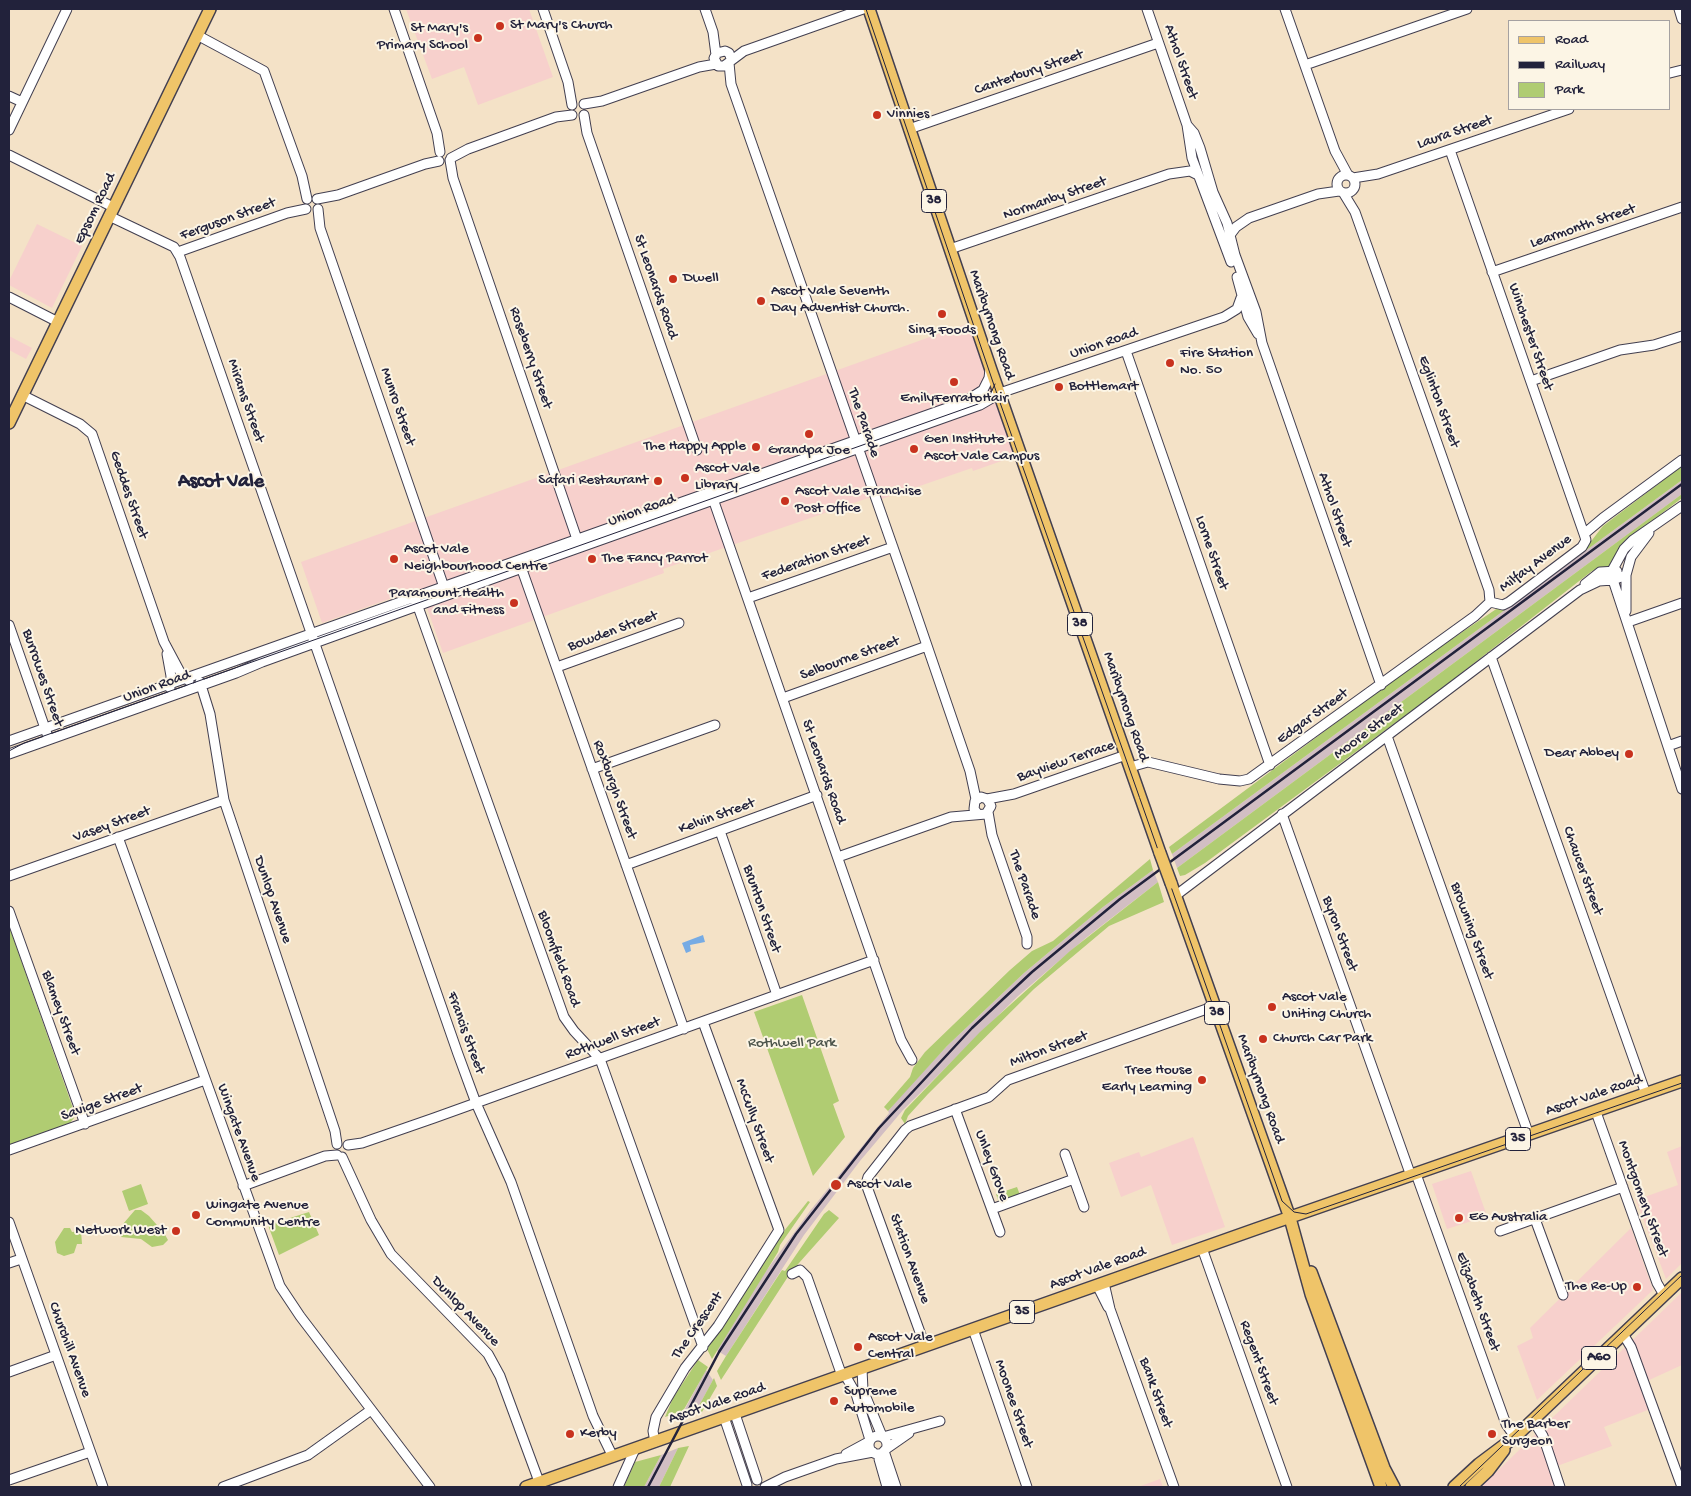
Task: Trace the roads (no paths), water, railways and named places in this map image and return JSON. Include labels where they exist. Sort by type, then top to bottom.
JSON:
[{"type":"main road","name":"Epsom Road","points":[[9,423],[210,9]]},
{"type":"main road","name":"Maribyrnong Road","points":[[869,9],[994,379],[995,395],[1004,407],[1290,1218],[1311,1294],[1381,1487]]},
{"type":"main road","name":"Ascot Vale Road","points":[[526,1487],[540,1485],[609,1458],[1100,1284],[1682,1081]]},
{"type":"main road","name":"Maribyrnong Road","points":[[1298,1244],[1320,1290],[1384,1468],[1394,1487]]},
{"type":"main road","name":"A60","points":[[1454,1487],[1479,1464],[1515,1437],[1682,1278]]},
{"type":"main road","name":"A60","points":[[1471,1487],[1488,1471],[1515,1437]]},
{"type":"street","points":[[9,130],[67,9]]},
{"type":"street","name":"Roseberry Street","points":[[394,9],[579,544]]},
{"type":"street","name":"St Leonards Road","points":[[543,9],[696,450]]},
{"type":"street","name":"The Parade","points":[[705,9],[980,799]]},
{"type":"street","name":"Ferguson Street","points":[[178,252],[862,9]]},
{"type":"street","name":"Athol Street","points":[[1147,9],[1187,124],[1191,156],[1196,172],[1240,285],[1241,302],[1246,318],[1262,343]]},
{"type":"street","name":"Eglinton Street","points":[[1285,9],[1487,583],[1490,602]]},
{"type":"street","points":[[1305,66],[1467,9]]},
{"type":"street","points":[[1679,9],[1682,19]]},
{"type":"street","name":"Munro Street","points":[[197,35],[264,72],[312,204],[446,591]]},
{"type":"street","name":"Canterbury Street","points":[[909,129],[1158,43]]},
{"type":"street","points":[[9,96],[22,102]]},
{"type":"street","name":"Laura Street","points":[[1222,212],[1227,218],[1233,220],[1249,218],[1566,110]]},
{"type":"street","name":"Athol Street","points":[[1187,124],[1194,133],[1231,232],[1236,260],[1255,309],[1262,343],[1381,684]]},
{"type":"street","name":"Winchester Street","points":[[1450,150],[1584,534]]},
{"type":"street","name":"Normanby Street","points":[[950,249],[1170,174],[1184,167],[1191,156],[1201,152]]},
{"type":"street","points":[[9,155],[169,244],[178,252]]},
{"type":"street","points":[[1196,172],[1205,163]]},
{"type":"street","name":"Normanby Street","points":[[1170,174],[1196,172]]},
{"type":"street","name":"Learmonth Street","points":[[1492,272],[1682,207]]},
{"type":"street","name":"Laura Street","points":[[1231,232],[1249,218]]},
{"type":"street","points":[[1217,224],[1231,232]]},
{"type":"street","name":"Mirams Street","points":[[178,252],[311,634]]},
{"type":"street","points":[[9,297],[58,322]]},
{"type":"street","name":"Union Road","points":[[964,402],[995,395],[1217,319],[1229,314],[1241,302],[1251,298]]},
{"type":"street","points":[[1246,318],[1255,309]]},
{"type":"street","name":"Union Road","points":[[1217,319],[1246,318]]},
{"type":"street","points":[[1531,380],[1620,350],[1654,345],[1682,336]]},
{"type":"street","name":"Lorne Street","points":[[1126,351],[1270,765]]},
{"type":"street","name":"Union Road","points":[[857,445],[978,395],[985,388],[989,378],[989,366]]},
{"type":"street","name":"Geddes Street","points":[[22,395],[80,424],[92,434],[164,642],[173,696]]},
{"type":"street","name":"Union Road","points":[[982,404],[995,395]]},
{"type":"street","name":"Union Road","points":[[9,754],[314,644],[416,602],[520,564],[857,445],[982,404],[995,402],[1004,407]]},
{"type":"street","name":"Milfay Avenue","points":[[1490,602],[1503,605],[1509,602],[1582,547],[1586,540],[1584,534],[1682,460]]},
{"type":"street","name":"St Leonards Road","points":[[712,496],[901,1040],[912,1060]]},
{"type":"street","points":[[1682,506],[1624,548],[1613,569],[1613,580],[1682,789]]},
{"type":"street","points":[[1627,619],[1626,575],[1631,556],[1654,527]]},
{"type":"street","name":"Federation Street","points":[[748,598],[893,547]]},
{"type":"street","name":"Roxburgh Street","points":[[520,564],[684,1028]]},
{"type":"street","points":[[1613,569],[1626,575]]},
{"type":"street","name":"Moore Street","points":[[1580,590],[1595,574],[1613,569]]},
{"type":"street","name":"Moore Street","points":[[1175,896],[1580,590],[1599,580],[1613,580],[1626,575]]},
{"type":"street","name":"Union Road","points":[[9,741],[311,634],[416,602]]},
{"type":"street","name":"Bloomfield Road","points":[[416,602],[564,1017],[574,1031],[600,1059],[702,1347]]},
{"type":"street","name":"Edgar Street","points":[[1130,767],[1143,763],[1155,763],[1219,779],[1240,781],[1258,774],[1480,612],[1490,602]]},
{"type":"street","points":[[1627,619],[1682,602]]},
{"type":"street","name":"Bowden Street","points":[[557,667],[680,623]]},
{"type":"street","name":"Burrowes Street","points":[[9,625],[49,740]]},
{"type":"street","points":[[311,634],[314,644]]},
{"type":"street","name":"Geddes Street","points":[[164,642],[180,672],[188,678],[192,689]]},
{"type":"street","name":"Francis Street","points":[[314,644],[476,1103],[511,1182],[609,1458]]},
{"type":"street","name":"Selbourne Street","points":[[782,698],[927,646]]},
{"type":"street","name":"Chaucer Street","points":[[1492,657],[1646,1094]]},
{"type":"street","name":"Dunlop Avenue","points":[[198,675],[210,714],[224,800],[350,1172],[371,1220],[391,1254],[488,1354],[502,1382],[540,1485]]},
{"type":"street","points":[[592,769],[715,726]]},
{"type":"street","name":"Browning Street","points":[[1387,736],[1529,1135]]},
{"type":"street","points":[[1668,746],[1682,741]]},
{"type":"street","name":"Bayview Terrace","points":[[951,817],[980,799],[1014,794],[1126,755]]},
{"type":"street","name":"Bayview Terrace","points":[[838,857],[951,817],[984,812],[1014,794]]},
{"type":"street","name":"Kelvin Street","points":[[626,865],[816,795]]},
{"type":"street","points":[[980,799],[974,809],[984,812]]},
{"type":"street","points":[[980,799],[984,812]]},
{"type":"street","name":"Vasey Street","points":[[9,876],[224,800]]},
{"type":"street","name":"The Parade","points":[[984,812],[1027,937],[1027,944]]},
{"type":"street","name":"Byron Street","points":[[1282,814],[1413,1175]]},
{"type":"street","name":"Brunton Street","points":[[720,831],[777,995]]},
{"type":"street","name":"Wingate Avenue","points":[[118,837],[280,1286],[294,1309],[430,1487]]},
{"type":"street","name":"Blamey Street","points":[[9,911],[85,1124]]},
{"type":"street","name":"Rothwell Street","points":[[243,1186],[874,960]]},
{"type":"street","name":"Milton Street","points":[[866,1182],[869,1175],[910,1126],[989,1097],[1008,1080],[1214,1006]]},
{"type":"street","name":"McCully Street","points":[[703,1022],[779,1230]]},
{"type":"street","name":"Savige Street","points":[[9,1150],[205,1080]]},
{"type":"street","name":"Unley Grove","points":[[955,1109],[1000,1232]]},
{"type":"street","name":"Montgomery Street","points":[[1596,1112],[1657,1283],[1664,1295]]},
{"type":"street","points":[[1065,1154],[1084,1207]]},
{"type":"street","name":"Elizabeth Street","points":[[1413,1175],[1506,1424],[1515,1437]]},
{"type":"street","points":[[992,1209],[1074,1179]]},
{"type":"street","name":"Station Avenue","points":[[866,1182],[925,1346]]},
{"type":"street","points":[[1500,1231],[1623,1187]]},
{"type":"street","points":[[1535,1219],[1563,1295]]},
{"type":"street","name":"Churchill Avenue","points":[[9,1222],[104,1487]]},
{"type":"street","name":"The Crescent","points":[[655,1442],[653,1431],[656,1417],[684,1368],[702,1347],[779,1230]]},
{"type":"street","name":"Regent Street","points":[[1202,1248],[1287,1487]]},
{"type":"street","points":[[9,1263],[21,1258]]},
{"type":"street","points":[[792,1274],[800,1270],[807,1276],[844,1375],[856,1394],[870,1441],[870,1447],[880,1451],[896,1487]]},
{"type":"street","name":"Bank Street","points":[[1100,1284],[1174,1487]]},
{"type":"street","name":"Moonee Street","points":[[973,1329],[1026,1487]]},
{"type":"street","points":[[1623,1334],[1632,1347],[1682,1487]]},
{"type":"street","points":[[9,1372],[56,1355]]},
{"type":"street","points":[[862,1369],[863,1390],[882,1436],[887,1441],[880,1451],[880,1461],[887,1487]]},
{"type":"street","points":[[223,1487],[234,1486],[308,1455],[371,1410]]},
{"type":"street","points":[[729,1416],[761,1484]]},
{"type":"street","points":[[729,1416],[747,1486]]},
{"type":"street","points":[[1533,1420],[1543,1436],[1560,1487]]},
{"type":"street","points":[[747,1486],[752,1480],[761,1484],[836,1459],[870,1441],[874,1436],[882,1436],[940,1421]]},
{"type":"street","points":[[836,1459],[880,1451],[915,1428]]},
{"type":"street","points":[[618,1487],[635,1449]]},
{"type":"street","points":[[9,1480],[90,1452]]},
{"type":"water","points":[[703,935],[705,942],[690,945],[691,951],[686,953],[682,943]]},
{"type":"tram line","points":[[866,9],[997,394],[1282,1201],[1294,1212],[1306,1214],[1682,1083]]},
{"type":"tram line","points":[[9,751],[24,743],[978,404],[989,397],[995,384]]},
{"type":"tram line","points":[[1459,1487],[1682,1275]]},
{"type":"railway","points":[[648,1487],[719,1352],[796,1234],[879,1128],[972,1028],[1032,972],[1120,899],[1682,484]]},
{"type":"place","name":"St Mary's Church","points":[[500,26]]},
{"type":"place","name":"St Mary's Primary School","points":[[478,38]]},
{"type":"place","name":"Vinnies","points":[[877,115]]},
{"type":"place","name":"Dwell","points":[[673,279]]},
{"type":"place","name":"Ascot Vale Seventh Day Adventist Church.","points":[[761,301]]},
{"type":"place","name":"Sinq Foods","points":[[942,314]]},
{"type":"place","name":"Fire Station No. 50","points":[[1170,363]]},
{"type":"place","name":"EmilyFerratoHair","points":[[954,382]]},
{"type":"place","name":"Bottlemart","points":[[1059,387]]},
{"type":"place","name":"Grandpa Joe","points":[[809,434]]},
{"type":"place","name":"The Happy Apple","points":[[756,447]]},
{"type":"place","name":"Gen Institute - Ascot Vale Campus","points":[[914,449]]},
{"type":"place","name":"Ascot Vale Library","points":[[685,478]]},
{"type":"place","name":"Safari Restaurant","points":[[658,481]]},
{"type":"place","name":"Ascot Vale Franchise Post Office","points":[[785,501]]},
{"type":"place","name":"Ascot Vale Neighbourhood Centre","points":[[394,559]]},
{"type":"place","name":"The Fancy Parrot","points":[[592,559]]},
{"type":"place","name":"Paramount Health and Fitness","points":[[514,603]]},
{"type":"place","name":"Dear Abbey","points":[[1629,754]]},
{"type":"place","name":"Ascot Vale Uniting Church","points":[[1272,1007]]},
{"type":"place","name":"Church Car Park","points":[[1263,1039]]},
{"type":"place","name":"Tree House Early Learning","points":[[1202,1080]]},
{"type":"place","name":"Ascot Vale","points":[[836,1185]]},
{"type":"place","name":"Wingate Avenue Community Centre","points":[[196,1215]]},
{"type":"place","name":"EG Australia","points":[[1459,1218]]},
{"type":"place","name":"Network West","points":[[176,1231]]},
{"type":"place","name":"The Re-Up","points":[[1637,1287]]},
{"type":"place","name":"Ascot Vale Central","points":[[858,1347]]},
{"type":"place","name":"Supreme Automobile","points":[[834,1401]]},
{"type":"place","name":"Kerby","points":[[570,1434]]},
{"type":"place","name":"The Barber Surgeon","points":[[1492,1434]]},
{"type":"district","name":"Ascot Vale","points":[[221,483]]},
{"type":"park label","name":"Rothwell Park","points":[[792,1044]]}]
